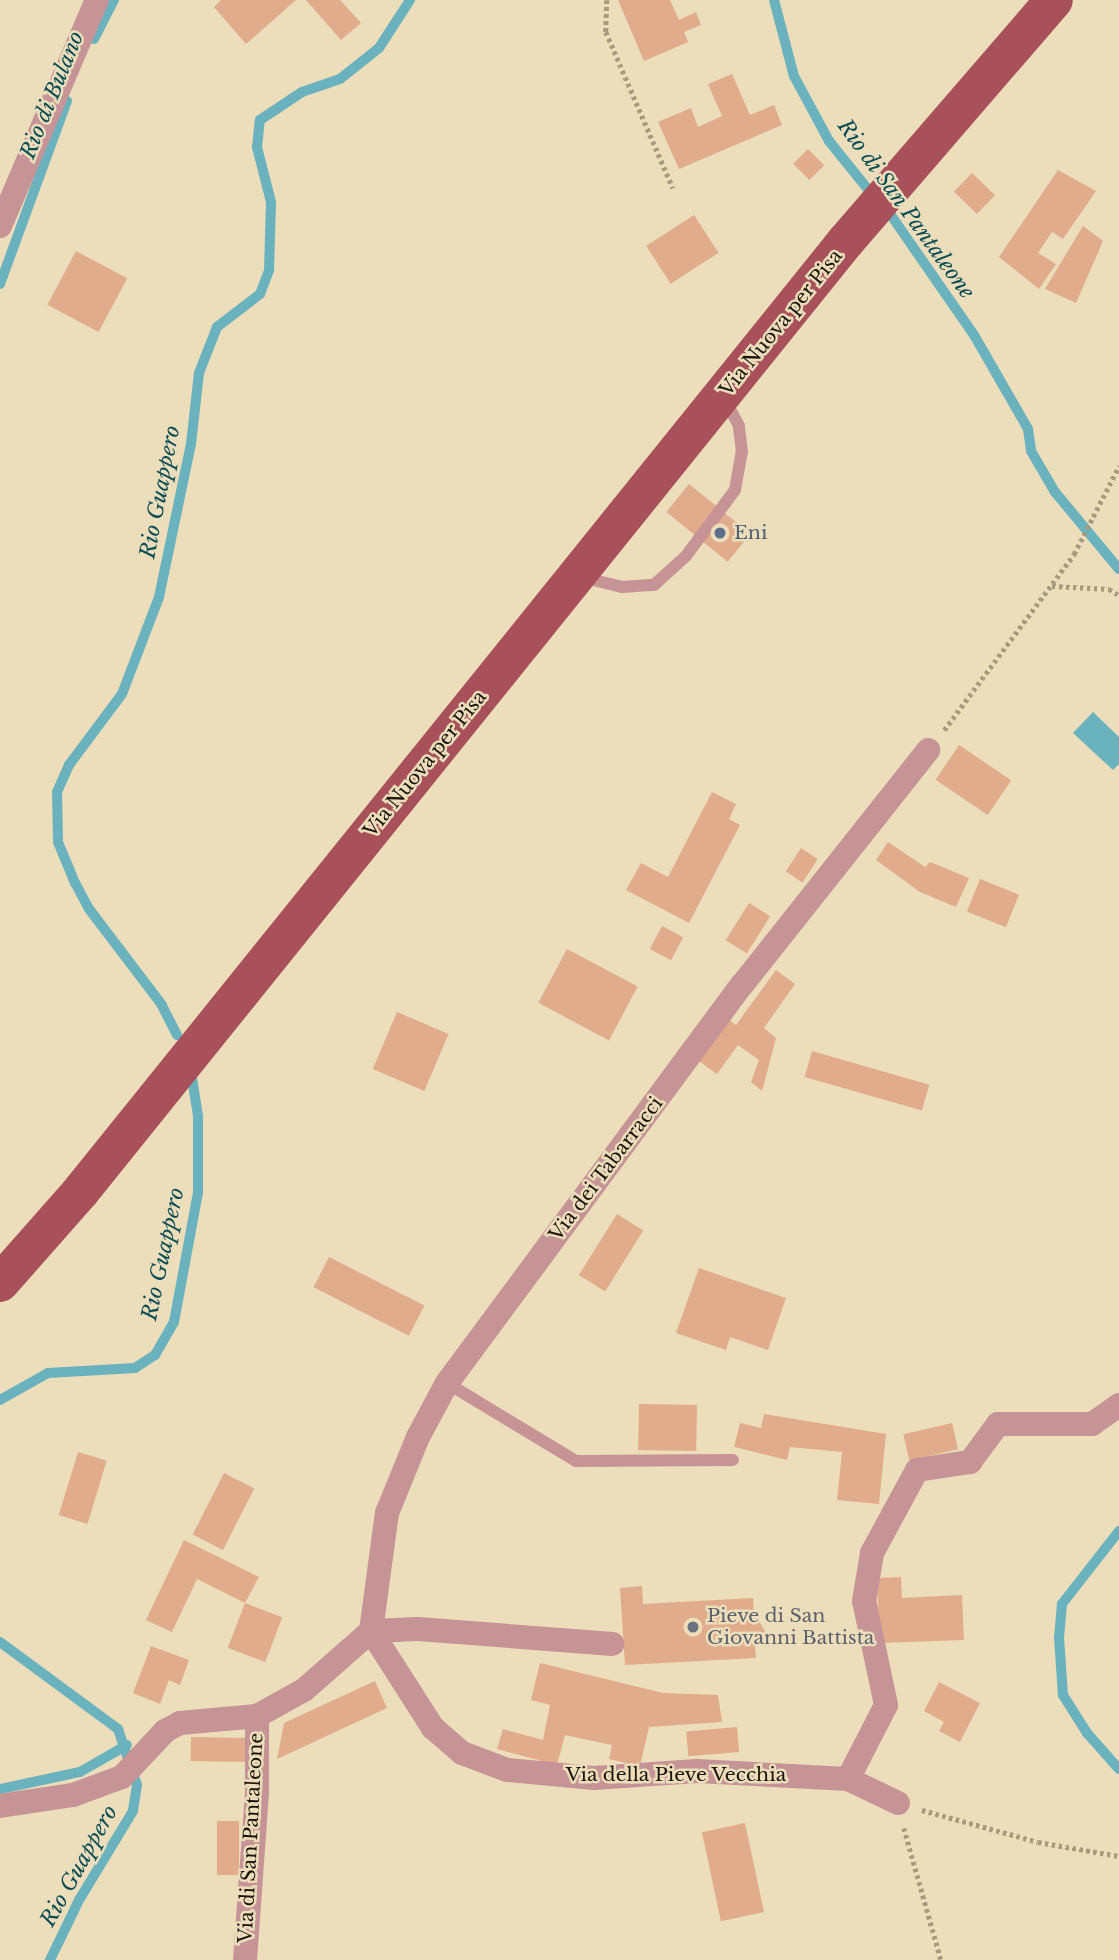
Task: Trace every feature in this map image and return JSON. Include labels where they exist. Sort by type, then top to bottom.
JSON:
[{"type":"main road","name":"Via Nuova per Pisa","points":[[0,1283],[81,1191],[846,241],[1054,0]]},
{"type":"street","points":[[0,226],[97,0]]},
{"type":"street","name":"Via dei Tabarracci","points":[[371,1632],[387,1513],[418,1437],[447,1383],[742,985],[929,750]]},
{"type":"street","points":[[848,1779],[886,1704],[864,1601],[872,1553],[916,1470],[970,1462],[998,1424],[1092,1424],[1119,1405]]},
{"type":"street","points":[[0,1807],[73,1795],[122,1777],[144,1757],[165,1731],[180,1723],[257,1716],[303,1690],[371,1632],[418,1629],[611,1644]]},
{"type":"street","name":"Via della Pieve Vecchia","points":[[371,1632],[433,1728],[462,1754],[508,1770],[594,1778],[696,1772],[848,1779],[898,1803]]},
{"type":"street","name":"Via di San Pantaleone","points":[[245,1960],[257,1792],[257,1716]]},
{"type":"lane","points":[[578,576],[622,587],[654,585],[686,556],[735,490],[742,452],[739,426],[723,395]]},
{"type":"lane","points":[[447,1383],[576,1461],[733,1460]]},
{"type":"path","points":[[607,0],[606,32],[673,188]]},
{"type":"path","points":[[929,750],[1074,554],[1119,466]]},
{"type":"path","points":[[1051,586],[1109,589],[1119,595]]},
{"type":"path","points":[[898,1803],[1038,1843],[1119,1856]]},
{"type":"path","points":[[898,1803],[941,1960]]},
{"type":"water","points":[[1093,712],[1119,737],[1119,764],[1113,770],[1073,733]]},
{"type":"building","points":[[221,0],[296,0],[246,44],[214,7]]},
{"type":"building","points":[[306,0],[340,0],[361,23],[341,40]]},
{"type":"building","points":[[618,0],[670,0],[679,20],[696,12],[701,25],[684,32],[688,42],[644,61]]},
{"type":"building","points":[[732,74],[750,115],[774,105],[782,125],[679,169],[658,122],[691,108],[698,127],[722,116],[708,84]]},
{"type":"building","points":[[808,149],[824,165],[809,180],[793,164]]},
{"type":"building","points":[[1058,170],[1096,191],[1063,239],[1052,232],[1038,253],[1056,264],[1039,289],[999,257]]},
{"type":"building","points":[[972,173],[995,195],[977,214],[954,192]]},
{"type":"building","points":[[694,215],[719,253],[671,284],[646,246]]},
{"type":"building","points":[[1083,226],[1103,241],[1076,303],[1045,289]]},
{"type":"building","points":[[76,251],[127,278],[99,332],[47,305]]},
{"type":"building","points":[[689,484],[750,534],[728,562],[666,512]]},
{"type":"building","points":[[959,745],[1011,780],[988,815],[936,780]]},
{"type":"building","points":[[712,792],[736,804],[729,819],[740,825],[689,923],[626,890],[641,863],[668,877]]},
{"type":"building","points":[[888,842],[925,867],[930,862],[969,878],[956,907],[920,892],[876,860]]},
{"type":"building","points":[[801,848],[818,859],[803,882],[786,871]]},
{"type":"building","points":[[980,879],[1019,895],[1006,927],[967,911]]},
{"type":"building","points":[[749,903],[770,916],[747,954],[726,940]]},
{"type":"building","points":[[662,926],[683,937],[671,960],[650,949]]},
{"type":"building","points":[[567,949],[638,987],[609,1040],[538,1003]]},
{"type":"building","points":[[776,970],[795,984],[764,1028],[776,1038],[762,1091],[751,1082],[759,1060],[738,1045],[717,1074],[696,1059],[725,1017],[736,1025]]},
{"type":"building","points":[[397,1012],[449,1034],[424,1091],[373,1069]]},
{"type":"building","points":[[812,1051],[929,1085],[922,1111],[805,1077]]},
{"type":"building","points":[[617,1214],[643,1230],[605,1291],[579,1275]]},
{"type":"building","points":[[329,1257],[424,1306],[409,1336],[314,1287]]},
{"type":"building","points":[[699,1268],[786,1298],[768,1350],[730,1337],[726,1350],[676,1333]]},
{"type":"building","points":[[639,1404],[697,1405],[696,1451],[638,1450]]},
{"type":"building","points":[[764,1414],[886,1434],[879,1504],[837,1500],[842,1452],[790,1447],[787,1460],[734,1447],[740,1423],[761,1428]]},
{"type":"building","points":[[952,1423],[958,1449],[909,1461],[903,1434]]},
{"type":"building","points":[[78,1452],[107,1461],[87,1524],[59,1515]]},
{"type":"building","points":[[224,1473],[254,1488],[223,1550],[193,1534]]},
{"type":"building","points":[[184,1540],[259,1577],[245,1603],[197,1579],[172,1632],[146,1620]]},
{"type":"building","points":[[901,1577],[902,1598],[962,1595],[964,1640],[879,1643],[877,1578]]},
{"type":"building","name":"Pieve di San Giovanni Battista","points":[[642,1586],[643,1604],[753,1598],[754,1613],[765,1631],[755,1646],[756,1658],[625,1665],[620,1588]]},
{"type":"building","points":[[245,1603],[282,1617],[265,1662],[228,1648]]},
{"type":"building","points":[[151,1646],[189,1660],[180,1685],[169,1680],[160,1704],[133,1693]]},
{"type":"building","points":[[540,1663],[663,1693],[718,1695],[722,1722],[649,1727],[640,1766],[609,1759],[612,1745],[565,1735],[557,1765],[497,1749],[503,1729],[543,1740],[550,1705],[531,1700]]},
{"type":"building","points":[[375,1681],[387,1708],[277,1759],[284,1723]]},
{"type":"building","points":[[939,1682],[980,1703],[960,1742],[939,1731],[944,1722],[924,1711]]},
{"type":"building","points":[[737,1727],[739,1752],[688,1756],[686,1731]]},
{"type":"building","points":[[191,1737],[248,1738],[248,1762],[191,1761]]},
{"type":"building","points":[[217,1821],[239,1821],[239,1875],[217,1875]]},
{"type":"building","points":[[745,1823],[764,1912],[721,1921],[702,1832]]},
{"type":"waterway","name":"Rio di Bulano","points":[[94,39],[114,0]]},
{"type":"waterway","name":"Rio Guappero","points":[[177,1035],[162,1005],[89,909],[75,883],[58,842],[57,792],[69,765],[122,694],[159,597],[191,444],[199,373],[217,327],[260,294],[269,270],[271,202],[257,147],[260,120],[302,92],[340,79],[379,48],[410,0]]},
{"type":"waterway","name":"Rio di San Pantaleone","points":[[774,0],[794,76],[829,141],[875,198]]},
{"type":"waterway","name":"Rio di Bulano","points":[[0,284],[67,101]]},
{"type":"waterway","name":"Rio di San Pantaleone","points":[[886,208],[974,335],[1028,429],[1031,451],[1055,492],[1119,569]]},
{"type":"waterway","name":"Rio Guappero","points":[[0,1400],[48,1373],[135,1368],[155,1355],[174,1322],[198,1192],[198,1116],[192,1077]]},
{"type":"waterway","name":"Rio di San Pantaleone","points":[[1119,1531],[1062,1604],[1059,1637],[1063,1695],[1087,1733],[1119,1769]]},
{"type":"waterway","name":"Rio Guappero","points":[[0,1642],[118,1729],[137,1785],[133,1811],[79,1900],[50,1960]]},
{"type":"waterway","points":[[0,1789],[80,1772],[127,1745]]},
{"type":"place","name":"Eni","points":[[720,533]]},
{"type":"place","name":"Pieve di San Giovanni Battista","points":[[693,1627]]}]
